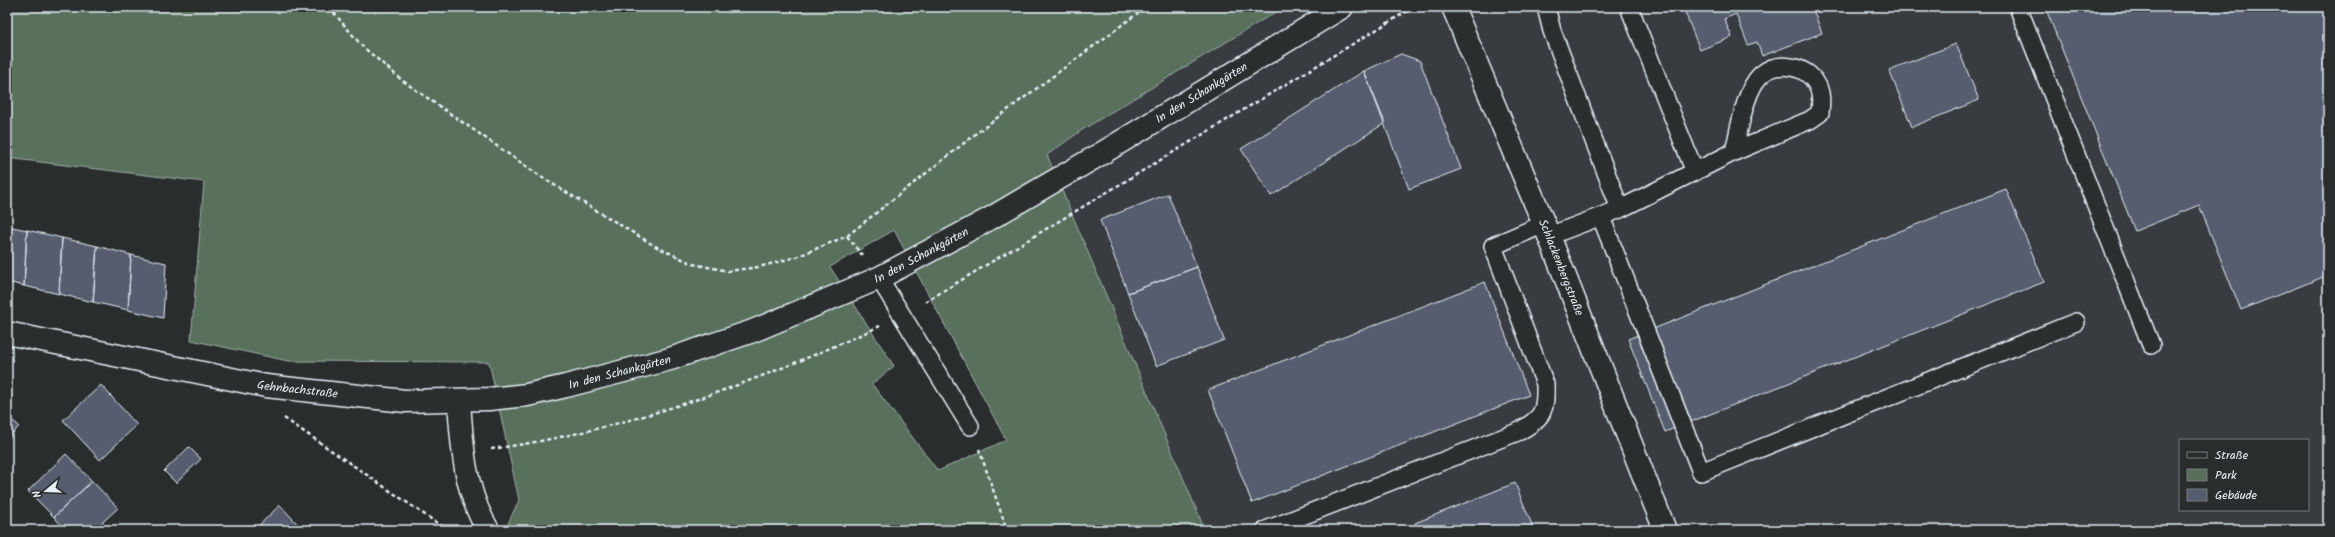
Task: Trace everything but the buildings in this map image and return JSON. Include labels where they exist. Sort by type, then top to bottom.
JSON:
[{"type":"street","name":"In den Schankgärten","points":[[459,401],[527,395],[670,359],[753,331],[879,278],[991,218],[1084,164],[1342,7]]},
{"type":"street","name":"Schlackenbergstraße","points":[[1453,7],[1547,230],[1665,530]]},
{"type":"street","name":"Gehnbachstraße","points":[[7,332],[266,386],[405,401],[459,401]]},
{"type":"street","points":[[459,401],[463,453],[469,487],[481,518],[488,530]]},
{"type":"lane","points":[[1546,7],[1552,31],[1620,210]]},
{"type":"lane","points":[[1629,7],[1695,172]]},
{"type":"lane","points":[[2018,7],[2151,346]]},
{"type":"lane","points":[[1266,530],[1520,431],[1537,420],[1546,406],[1545,384],[1492,246],[1547,230],[1601,217],[1620,210],[1734,152],[1810,120],[1820,113],[1822,98],[1816,83],[1806,73],[1790,66],[1772,67],[1761,74],[1748,98],[1734,152]]},
{"type":"lane","points":[[1601,217],[1701,472],[2076,322]]},
{"type":"lane","points":[[879,278],[970,426]]},
{"type":"path","points":[[329,7],[362,46],[403,81],[546,180],[655,246],[693,264],[728,271],[759,267],[796,257],[848,236],[978,132],[1146,7]]},
{"type":"path","points":[[283,417],[447,530]]},
{"type":"path","points":[[970,426],[1007,530]]},
{"type":"shaded area","points":[[1284,7],[2328,7],[2328,530],[1205,530],[1047,155],[1082,130]]},
{"type":"green space","points":[[7,7],[1284,7],[1082,130],[1047,155],[1205,530],[505,530],[519,500],[489,362],[288,361],[191,340],[204,182],[7,158]],"holes":[[[894,230],[1006,440],[938,471],[872,384],[894,366],[830,267]]]}]
